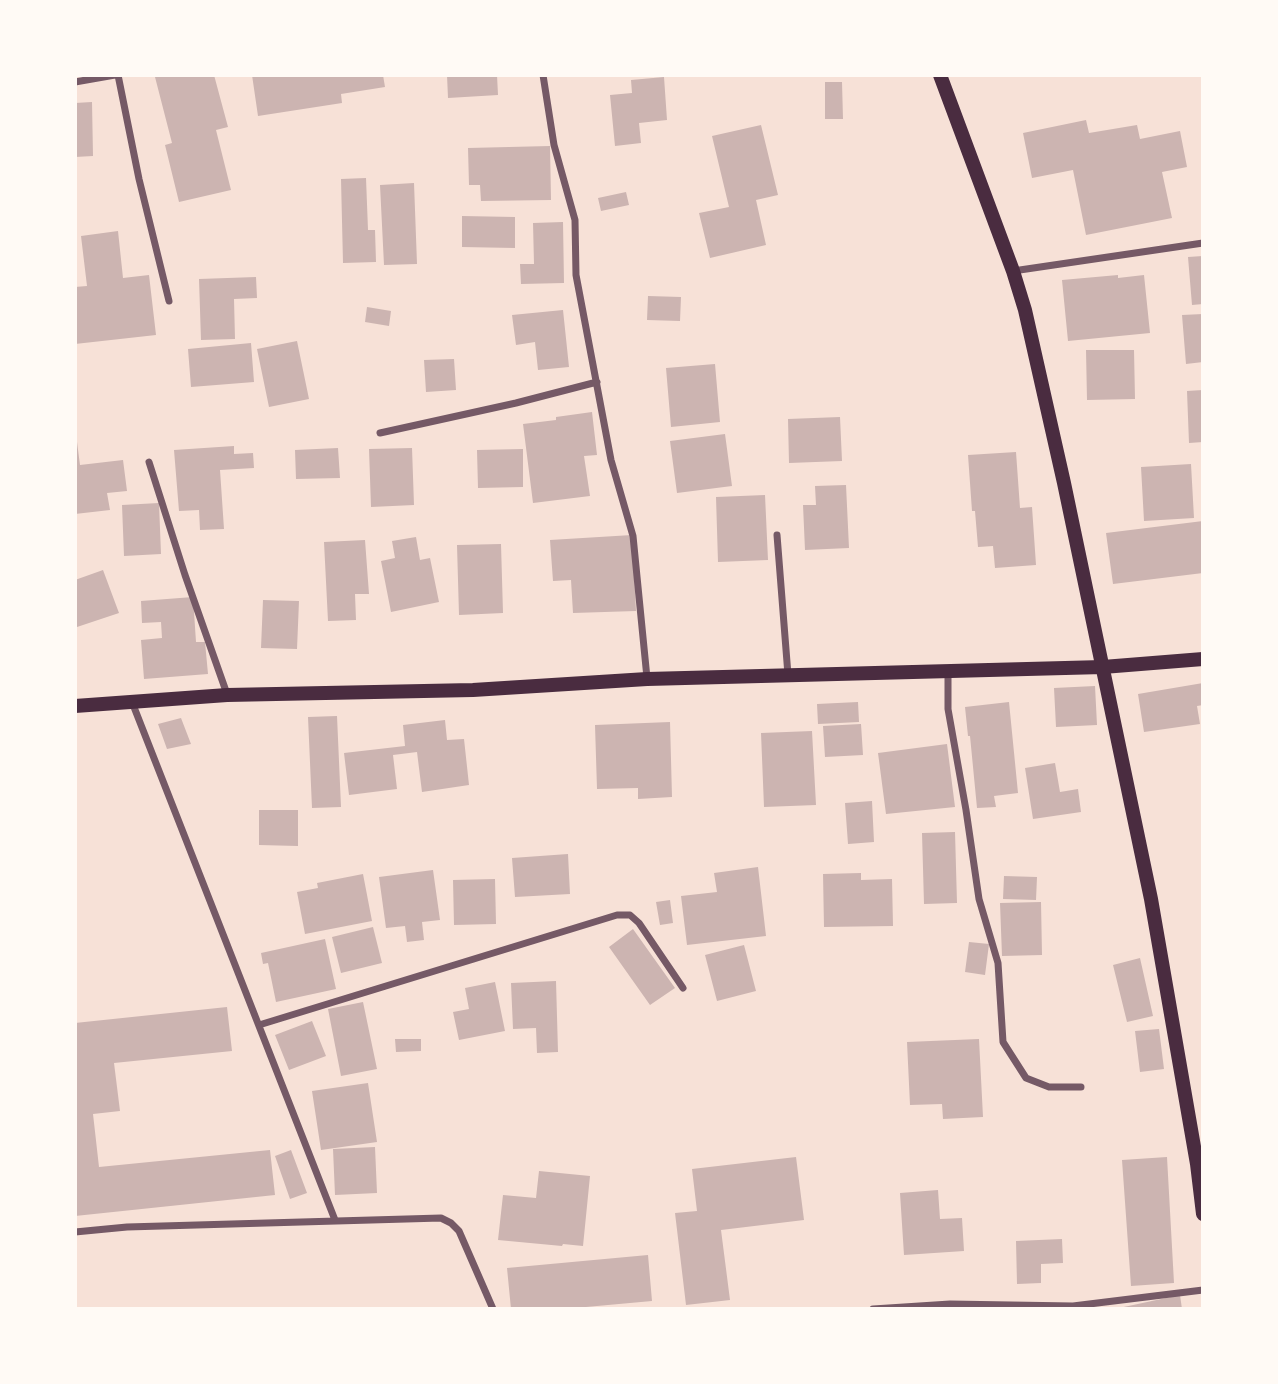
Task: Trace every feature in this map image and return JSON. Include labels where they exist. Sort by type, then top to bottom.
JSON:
[{"type":"main road","points":[[940,75],[1025,310],[1151,899],[1197,1164],[1203,1214]]},
{"type":"main road","points":[[75,706],[227,695],[473,690],[647,679],[1103,667],[1203,659]]},
{"type":"street","points":[[75,82],[117,75],[169,301]]},
{"type":"street","points":[[543,75],[554,145],[575,220],[576,275],[611,460],[633,536],[647,679]]},
{"type":"street","points":[[1013,271],[1203,243]]},
{"type":"street","points":[[380,433],[597,382]]},
{"type":"street","points":[[149,463],[227,695]]},
{"type":"street","points":[[777,535],[788,676]]},
{"type":"street","points":[[948,671],[948,709],[979,899],[998,963],[1003,1042],[1027,1078],[1049,1087],[1081,1087]]},
{"type":"street","points":[[132,702],[335,1220]]},
{"type":"street","points":[[259,1025],[617,915],[630,915],[639,923],[683,988]]},
{"type":"street","points":[[75,1232],[127,1227],[441,1218],[459,1231],[493,1309]]},
{"type":"street","points":[[873,1309],[950,1304],[1073,1306],[1203,1290]]},
{"type":"building","points":[[214,75],[228,127],[216,130],[231,190],[179,202],[165,145],[172,143],[155,77]]},
{"type":"building","points":[[252,75],[383,75],[385,87],[341,94],[342,103],[258,116]]},
{"type":"building","points":[[447,75],[497,75],[498,95],[448,98]]},
{"type":"building","points":[[664,77],[667,120],[639,123],[641,143],[615,146],[610,95],[632,93],[631,80]]},
{"type":"building","points":[[825,82],[842,82],[843,119],[825,119]]},
{"type":"building","points":[[92,102],[93,156],[75,157],[75,103]]},
{"type":"building","points":[[1086,120],[1089,133],[1137,125],[1140,139],[1180,131],[1187,167],[1162,172],[1172,218],[1086,235],[1073,170],[1032,178],[1023,133]]},
{"type":"building","points":[[761,125],[778,195],[756,200],[766,245],[710,258],[699,213],[729,207],[712,136]]},
{"type":"building","points":[[550,146],[551,200],[481,201],[480,185],[469,185],[468,148]]},
{"type":"building","points":[[366,178],[368,230],[375,230],[376,262],[343,263],[341,179]]},
{"type":"building","points":[[414,183],[417,264],[384,265],[380,185]]},
{"type":"building","points":[[626,192],[629,205],[601,211],[598,198]]},
{"type":"building","points":[[462,216],[515,217],[515,248],[462,247]]},
{"type":"building","points":[[563,222],[564,283],[521,284],[520,264],[534,264],[533,223]]},
{"type":"building","points":[[118,231],[123,278],[149,275],[156,335],[75,344],[75,287],[87,286],[81,236]]},
{"type":"building","points":[[1203,256],[1203,304],[1192,305],[1188,257]]},
{"type":"building","points":[[1118,275],[1118,278],[1144,275],[1150,333],[1068,341],[1062,280]]},
{"type":"building","points":[[256,277],[257,298],[234,299],[235,339],[201,340],[199,279]]},
{"type":"building","points":[[648,296],[681,297],[680,321],[647,320]]},
{"type":"building","points":[[367,307],[391,311],[389,326],[365,322]]},
{"type":"building","points":[[563,310],[569,367],[538,370],[535,342],[516,345],[512,315]]},
{"type":"building","points":[[1203,314],[1203,362],[1186,364],[1182,315]]},
{"type":"building","points":[[297,341],[309,399],[269,407],[257,349]]},
{"type":"building","points":[[251,343],[254,382],[191,387],[188,349]]},
{"type":"building","points":[[1086,350],[1134,350],[1135,399],[1087,400]]},
{"type":"building","points":[[454,359],[456,390],[426,392],[424,360]]},
{"type":"building","points":[[715,364],[720,422],[671,427],[666,368]]},
{"type":"building","points":[[1203,390],[1203,442],[1189,443],[1187,391]]},
{"type":"building","points":[[592,412],[597,455],[584,456],[590,496],[533,503],[523,424]]},
{"type":"building","points":[[840,417],[842,461],[789,463],[788,419]]},
{"type":"building","points":[[725,434],[732,486],[677,493],[670,441]]},
{"type":"building","points":[[75,442],[80,465],[123,460],[127,491],[107,493],[110,510],[75,514]]},
{"type":"building","points":[[234,446],[234,454],[253,453],[254,468],[220,470],[224,529],[200,530],[199,510],[179,511],[174,450]]},
{"type":"building","points":[[338,448],[340,478],[296,479],[295,450]]},
{"type":"building","points":[[412,448],[414,505],[371,507],[369,449]]},
{"type":"building","points":[[523,449],[523,487],[478,488],[477,450]]},
{"type":"building","points":[[1016,452],[1020,508],[1032,507],[1036,565],[995,568],[993,546],[978,547],[968,455]]},
{"type":"building","points":[[1191,464],[1194,518],[1144,521],[1141,467]]},
{"type":"building","points":[[846,485],[849,548],[805,550],[803,505],[816,505],[815,486]]},
{"type":"building","points":[[765,495],[768,560],[718,562],[716,497]]},
{"type":"building","points":[[159,503],[161,554],[124,556],[122,505]]},
{"type":"building","points":[[1203,521],[1203,573],[1113,584],[1106,533]]},
{"type":"building","points":[[632,535],[636,611],[573,613],[571,580],[553,581],[550,540]]},
{"type":"building","points":[[416,537],[420,560],[430,558],[439,602],[391,612],[381,561],[395,558],[392,541]]},
{"type":"building","points":[[365,540],[369,594],[355,594],[356,620],[328,621],[324,542]]},
{"type":"building","points":[[501,544],[503,613],[459,615],[457,545]]},
{"type":"building","points":[[103,570],[119,613],[77,627],[75,580]]},
{"type":"building","points":[[193,597],[196,642],[205,642],[208,674],[144,679],[141,640],[162,638],[161,622],[142,623],[141,601]]},
{"type":"building","points":[[263,600],[299,601],[297,649],[261,648]]},
{"type":"building","points":[[1203,683],[1203,705],[1197,706],[1200,724],[1144,732],[1138,694]]},
{"type":"building","points":[[1095,686],[1097,725],[1056,727],[1054,688]]},
{"type":"building","points":[[858,702],[859,722],[818,724],[817,704]]},
{"type":"building","points":[[1009,702],[1018,793],[994,796],[996,807],[977,808],[965,707]]},
{"type":"building","points":[[337,716],[341,807],[312,808],[308,717]]},
{"type":"building","points":[[181,718],[191,744],[167,749],[158,724]]},
{"type":"building","points":[[445,720],[447,740],[464,739],[469,785],[422,792],[417,752],[393,755],[397,789],[349,795],[344,753],[405,746],[403,725]]},
{"type":"building","points":[[670,722],[672,797],[638,799],[638,788],[597,789],[595,725]]},
{"type":"building","points":[[861,724],[863,755],[825,757],[823,726]]},
{"type":"building","points":[[812,731],[816,805],[764,807],[761,733]]},
{"type":"building","points":[[947,744],[955,807],[886,814],[878,753]]},
{"type":"building","points":[[1055,763],[1060,792],[1078,789],[1081,812],[1033,819],[1025,768]]},
{"type":"building","points":[[872,801],[874,842],[848,844],[845,803]]},
{"type":"building","points":[[259,810],[298,810],[298,846],[259,845]]},
{"type":"building","points":[[955,832],[957,903],[924,904],[922,833]]},
{"type":"building","points":[[568,854],[570,894],[515,897],[512,858]]},
{"type":"building","points":[[758,867],[766,936],[687,945],[681,896],[717,892],[714,873]]},
{"type":"building","points":[[433,870],[440,920],[422,922],[424,940],[407,942],[405,926],[386,928],[379,877]]},
{"type":"building","points":[[861,873],[861,880],[892,879],[893,926],[824,927],[823,874]]},
{"type":"building","points":[[363,874],[372,921],[305,934],[297,892],[318,888],[317,883]]},
{"type":"building","points":[[1004,876],[1037,877],[1036,900],[1003,899]]},
{"type":"building","points":[[495,879],[496,924],[454,925],[453,880]]},
{"type":"building","points":[[670,900],[673,923],[660,925],[656,902]]},
{"type":"building","points":[[1041,902],[1042,955],[1002,956],[1000,903]]},
{"type":"building","points":[[373,927],[382,963],[341,973],[332,937]]},
{"type":"building","points":[[633,929],[675,988],[650,1005],[609,947]]},
{"type":"building","points":[[325,939],[336,989],[276,1002],[268,963],[263,964],[261,953]]},
{"type":"building","points":[[969,942],[989,944],[985,975],[965,972]]},
{"type":"building","points":[[744,945],[756,991],[717,1001],[705,955]]},
{"type":"building","points":[[1140,958],[1153,1016],[1127,1022],[1113,965]]},
{"type":"building","points":[[556,981],[558,1052],[537,1053],[536,1028],[513,1029],[511,983]]},
{"type":"building","points":[[495,982],[505,1031],[459,1040],[453,1012],[469,1009],[465,988]]},
{"type":"building","points":[[363,1002],[377,1069],[341,1076],[328,1009]]},
{"type":"building","points":[[227,1007],[232,1051],[114,1063],[120,1111],[93,1114],[99,1167],[270,1150],[275,1195],[75,1216],[75,1023]]},
{"type":"building","points":[[312,1021],[326,1056],[289,1070],[275,1035]]},
{"type":"building","points":[[1159,1029],[1164,1069],[1140,1072],[1135,1031]]},
{"type":"building","points":[[395,1039],[421,1039],[421,1051],[396,1052]]},
{"type":"building","points":[[979,1039],[983,1117],[943,1119],[942,1104],[910,1105],[907,1042]]},
{"type":"building","points":[[368,1083],[377,1142],[321,1150],[312,1091]]},
{"type":"building","points":[[375,1147],[377,1193],[335,1195],[333,1149]]},
{"type":"building","points":[[291,1150],[307,1193],[290,1199],[275,1156]]},
{"type":"building","points":[[796,1157],[804,1220],[721,1230],[730,1300],[686,1305],[675,1213],[697,1211],[692,1169]]},
{"type":"building","points":[[1167,1157],[1174,1283],[1131,1286],[1122,1160]]},
{"type":"building","points":[[539,1171],[590,1176],[583,1246],[498,1240],[503,1195],[536,1198]]},
{"type":"building","points":[[938,1190],[940,1219],[962,1218],[964,1251],[904,1255],[900,1193]]},
{"type":"building","points":[[1062,1239],[1063,1263],[1041,1264],[1041,1283],[1017,1284],[1016,1241]]},
{"type":"building","points":[[648,1255],[652,1301],[564,1309],[511,1309],[507,1268]]},
{"type":"building","points":[[1180,1295],[1182,1309],[1119,1309],[1119,1308]]}]
